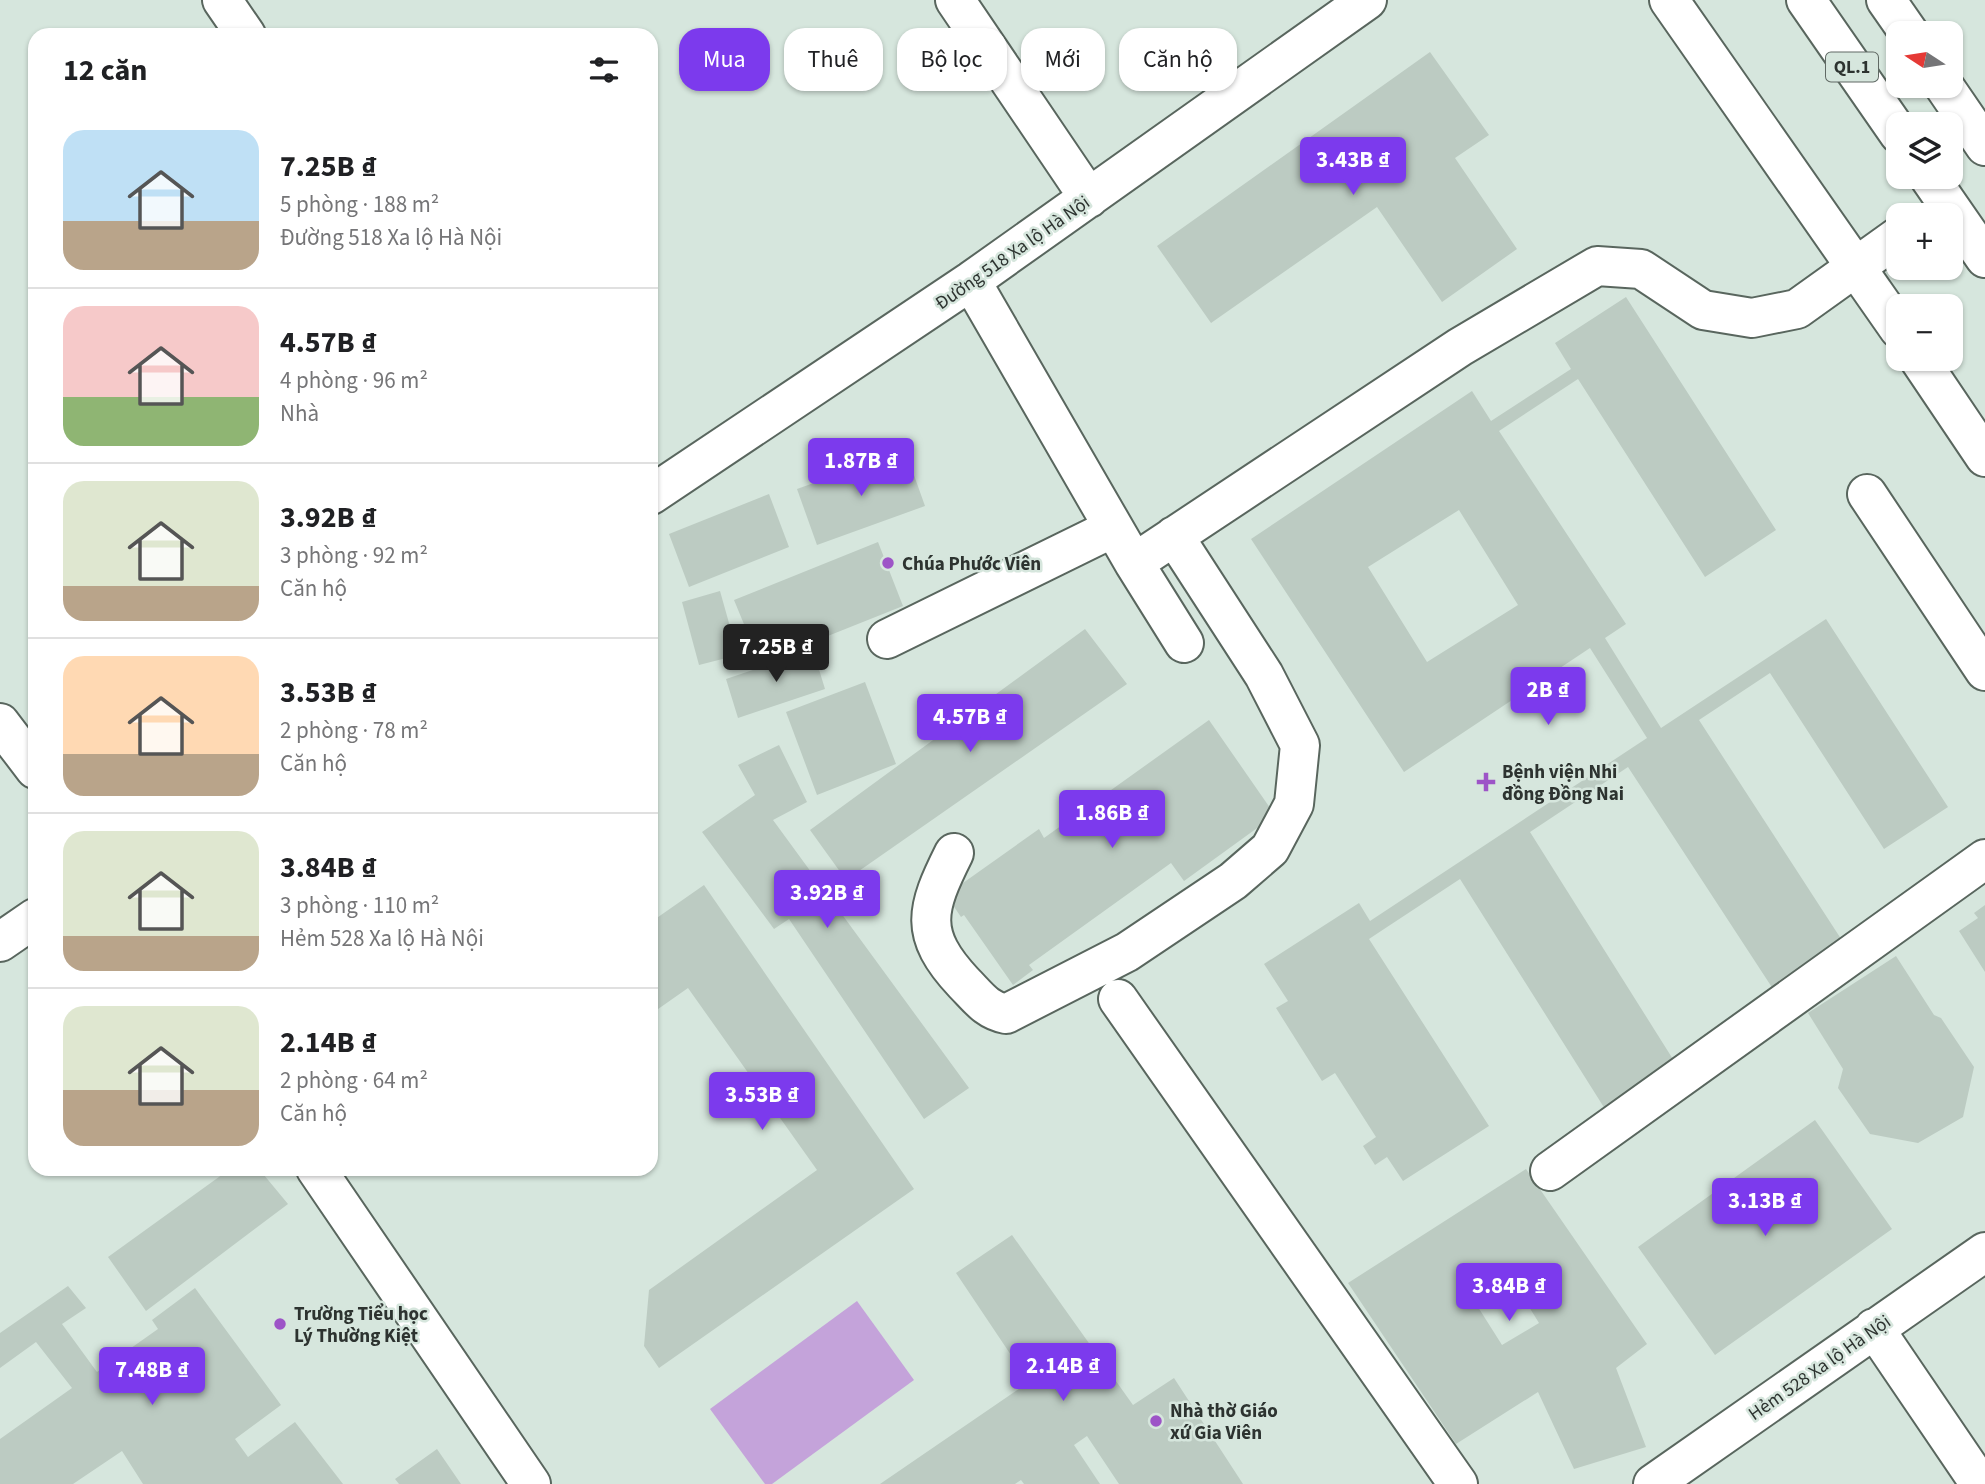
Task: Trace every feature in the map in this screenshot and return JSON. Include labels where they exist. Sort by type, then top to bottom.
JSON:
[{"type":"main road","points":[[222,0],[241,28]]},
{"type":"main road","points":[[955,0],[1089,198]]},
{"type":"main road","name":"Đường 518 Xa lộ Hà Nội","points":[[658,490],[971,281],[1367,0]]},
{"type":"main road","points":[[1669,0],[1886,310]]},
{"type":"main road","name":"QL.1","points":[[1806,0],[1886,115]]},
{"type":"main road","points":[[1886,0],[1901,21]]},
{"type":"main road","points":[[1952,98],[1985,146]]},
{"type":"main road","points":[[1935,198],[1985,258]]},
{"type":"main road","points":[[1134,563],[1460,346],[1597,265],[1642,269],[1703,310],[1752,318],[1797,309],[1886,245]]},
{"type":"main road","points":[[971,281],[1113,528],[1184,643]]},
{"type":"main road","points":[[1927,371],[1985,457]]},
{"type":"main road","points":[[1867,494],[1985,671]]},
{"type":"main road","points":[[887,639],[1113,528]]},
{"type":"main road","points":[[954,853],[933,894],[932,932],[942,959],[991,1011],[1006,1014],[1127,952],[1233,881],[1270,849],[1294,804],[1300,746],[1264,675],[1174,536]]},
{"type":"main road","points":[[0,723],[28,760]]},
{"type":"main road","points":[[1550,1171],[1985,859]]},
{"type":"main road","points":[[0,942],[28,923]]},
{"type":"main road","points":[[1118,999],[1458,1484]]},
{"type":"main road","points":[[321,1176],[531,1484]]},
{"type":"main road","name":"Hẻm 528 Xa lộ Hà Nội","points":[[1653,1484],[1985,1252]]},
{"type":"main road","points":[[1874,1328],[1980,1484]]},
{"type":"shaded area","points":[[857,1301],[914,1380],[772,1484],[765,1484],[710,1409]]},
{"type":"building","points":[[1430,52],[1489,135],[1455,158],[1517,249],[1442,302],[1377,207],[1211,323],[1157,246]]},
{"type":"building","points":[[1626,297],[1776,530],[1705,577],[1578,379],[1499,431],[1626,624],[1605,638],[1661,728],[1826,619],[1948,807],[1884,849],[1770,673],[1699,720],[1845,945],[1775,992],[1628,767],[1530,832],[1676,1064],[1605,1109],[1460,879],[1369,939],[1489,1126],[1403,1181],[1387,1157],[1375,1165],[1363,1146],[1376,1137],[1335,1073],[1322,1081],[1276,1008],[1288,1001],[1264,964],[1359,903],[1370,921],[1647,738],[1590,648],[1404,772],[1251,539],[1472,391],[1491,421],[1571,369],[1555,343]],"holes":[[[1459,510],[1518,605],[1427,662],[1368,567]]]},
{"type":"building","points":[[905,450],[925,506],[817,545],[797,489]]},
{"type":"building","points":[[769,494],[789,547],[689,587],[669,534]]},
{"type":"building","points":[[878,542],[903,606],[760,663],[734,600]]},
{"type":"building","points":[[720,591],[738,655],[699,665],[682,602]]},
{"type":"building","points":[[1085,629],[1127,684],[846,880],[810,830]]},
{"type":"building","points":[[813,650],[825,689],[738,718],[726,679]]},
{"type":"building","points":[[865,682],[896,764],[817,795],[786,712]]},
{"type":"building","points":[[1209,720],[1275,815],[1184,881],[1171,863],[1029,965],[1033,970],[1013,985],[964,915],[961,917],[946,895],[1039,829],[1044,838]]},
{"type":"building","points":[[779,745],[807,802],[773,820],[969,1088],[924,1119],[789,919],[774,929],[702,832],[755,795],[738,765]]},
{"type":"building","points":[[704,885],[914,1189],[659,1368],[644,1346],[649,1290],[817,1170],[688,988],[658,1009],[658,917]]},
{"type":"building","points":[[1985,905],[1985,972],[1959,931],[1978,918],[1974,913]]},
{"type":"building","points":[[1896,956],[1934,1015],[1941,1018],[1974,1067],[1963,1117],[1918,1143],[1870,1134],[1838,1088],[1843,1069],[1808,1013]]},
{"type":"building","points":[[1815,1120],[1892,1229],[1715,1355],[1638,1247]]},
{"type":"building","points":[[1526,1169],[1647,1344],[1616,1368],[1646,1447],[1574,1469],[1538,1392],[1456,1444],[1348,1283]],"holes":[[[1508,1273],[1539,1323],[1502,1345],[1471,1296]]]},
{"type":"building","points":[[220,1176],[265,1176],[288,1204],[146,1311],[108,1257]]},
{"type":"building","points":[[1012,1235],[1133,1405],[1174,1378],[1243,1484],[1119,1484],[1087,1436],[1074,1445],[1100,1484],[1024,1484],[1021,1480],[1015,1484],[880,1484],[1029,1382],[956,1273]]},
{"type":"building","points":[[68,1286],[86,1308],[62,1324],[97,1372],[158,1329],[152,1320],[195,1288],[281,1405],[235,1439],[248,1457],[295,1422],[343,1484],[143,1484],[122,1451],[73,1484],[0,1484],[0,1439],[72,1388],[36,1342],[0,1368],[0,1333]]},
{"type":"building","points":[[437,1449],[461,1484],[399,1484],[395,1479]]},
{"type":"place","name":"Chúa Phước Viên","points":[[888,563]]},
{"type":"place","name":"Bệnh viện Nhi đồng Đồng Nai","points":[[1486,782]]},
{"type":"place","name":"Trường Tiểu học Lý Thường Kiệt","points":[[280,1324]]},
{"type":"place","name":"Nhà thờ Giáo xứ Gia Viên","points":[[1156,1421]]}]
